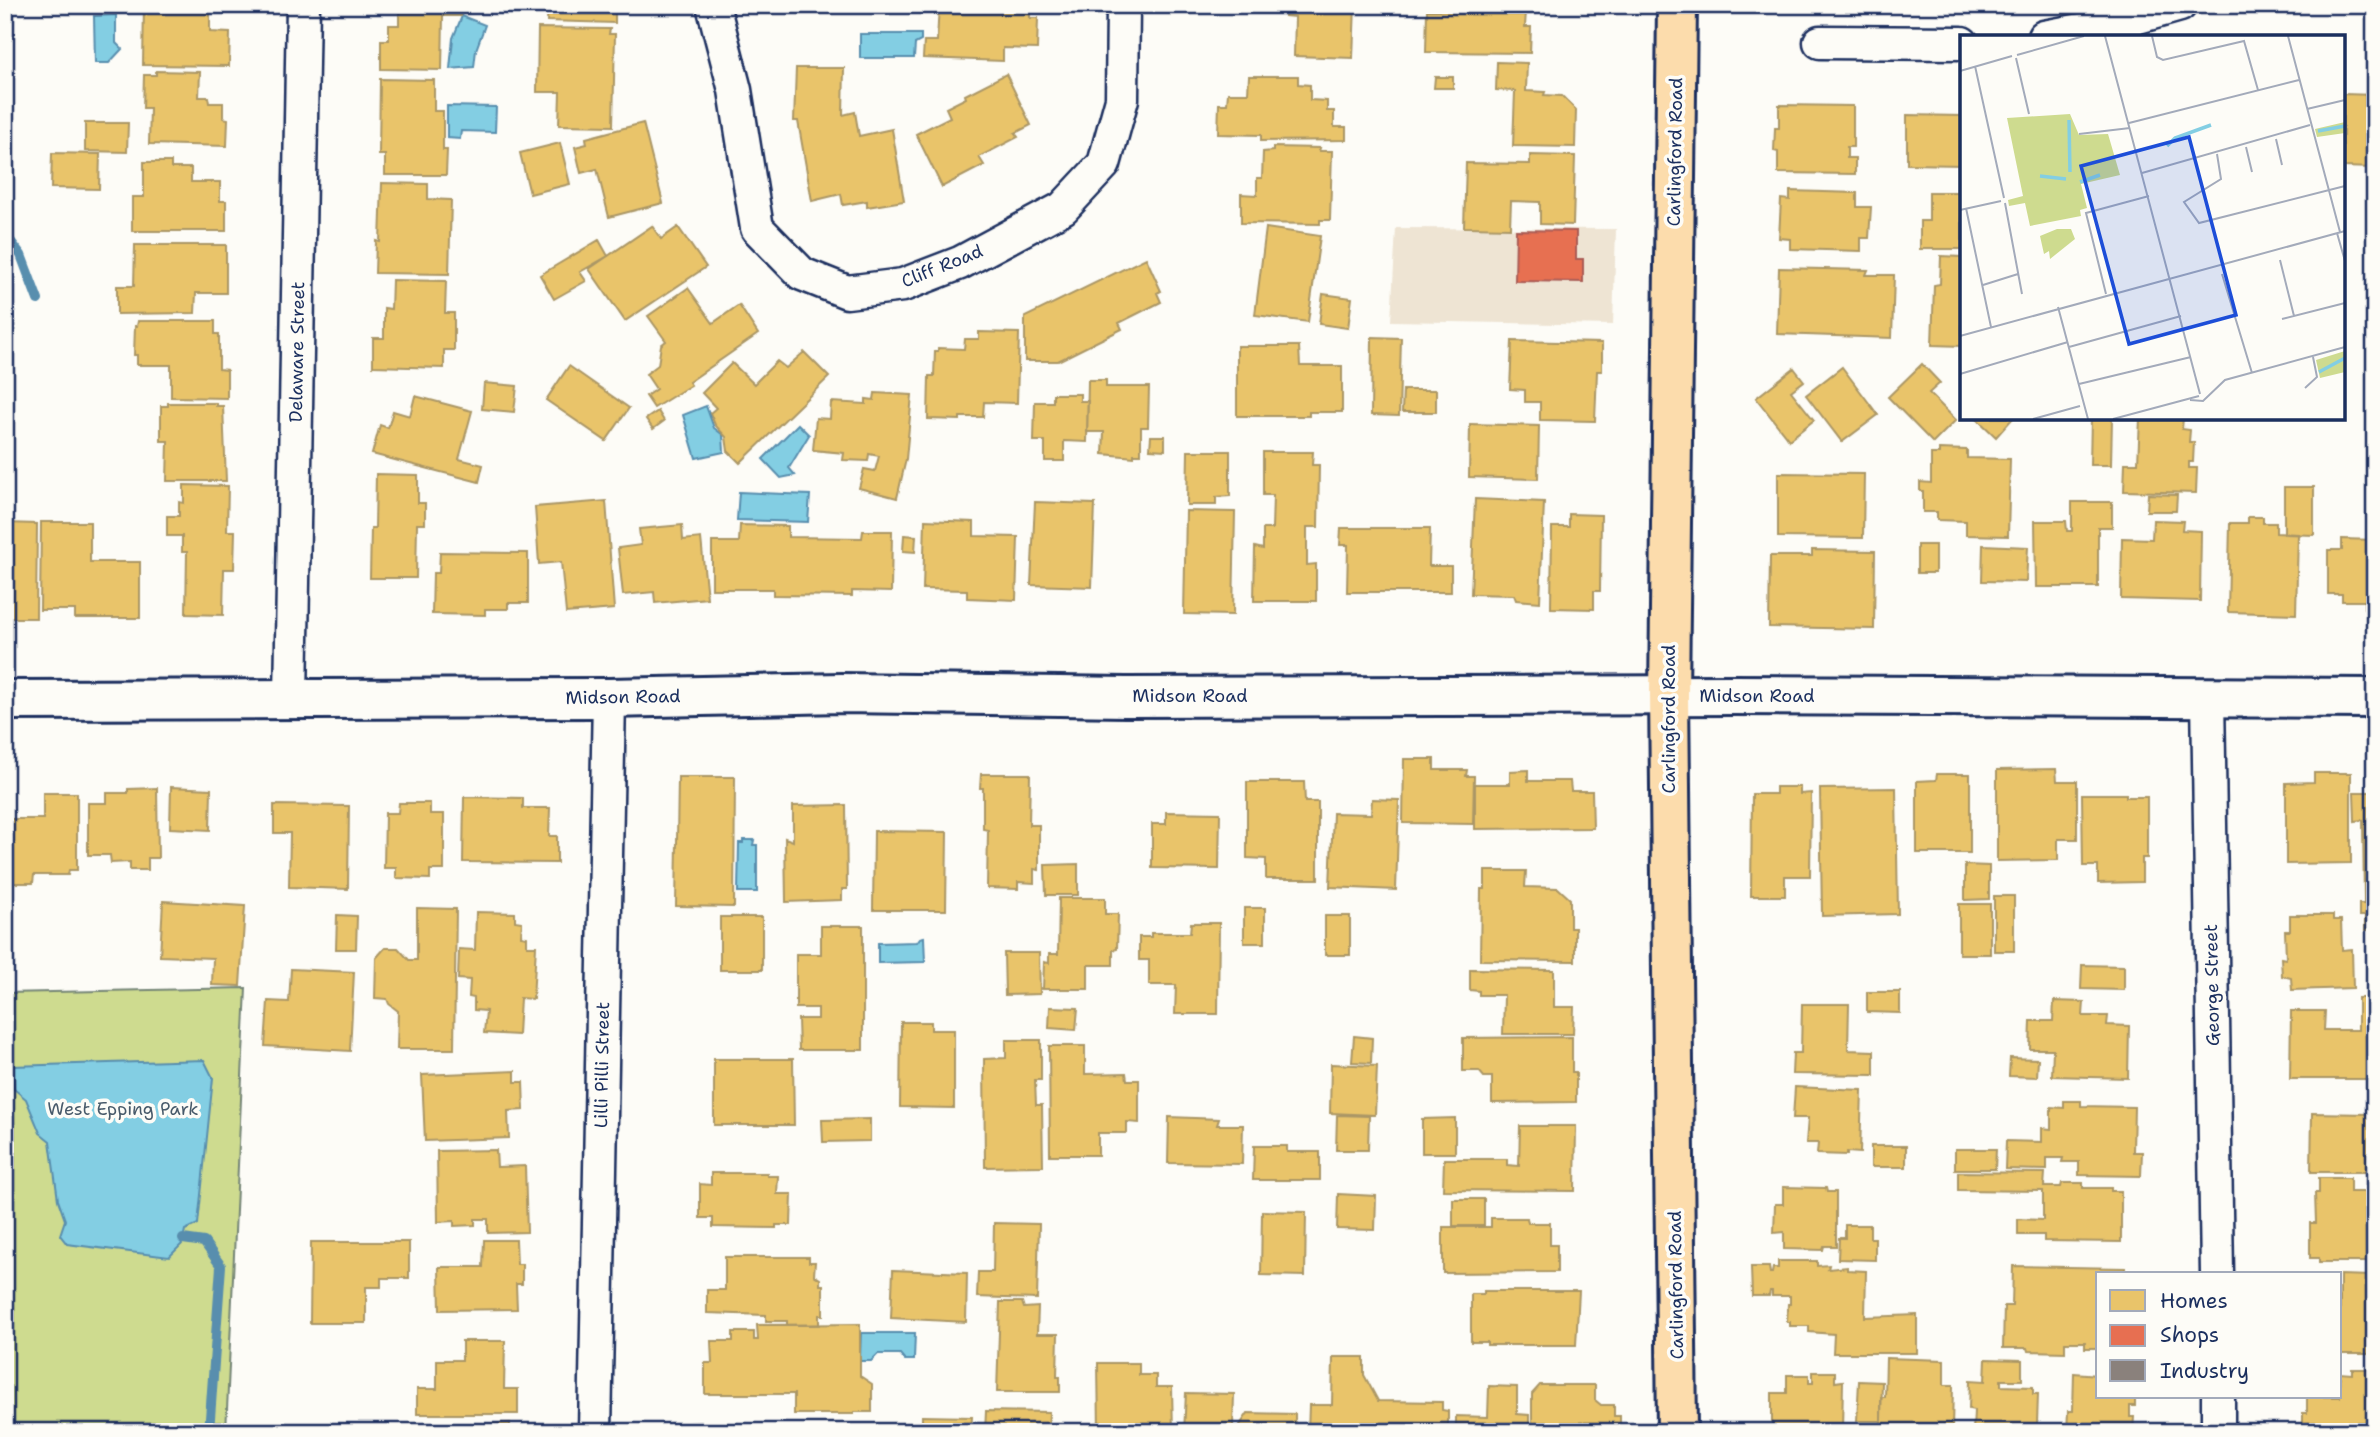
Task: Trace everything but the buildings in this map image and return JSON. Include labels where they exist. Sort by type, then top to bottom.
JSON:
[{"type":"main road","name":"Carlingford Road","points":[[1676,5],[1669,695],[1677,1432]]},
{"type":"street","name":"Delaware Street","points":[[291,698],[303,5]]},
{"type":"street","name":"Cliff Road","points":[[713,5],[735,90],[757,228],[802,274],[847,292],[903,285],[960,263],[1063,208],[1104,164],[1122,99],[1123,5]]},
{"type":"street","points":[[2055,35],[2113,24],[2180,5]]},
{"type":"street","points":[[1820,42],[1960,43]]},
{"type":"street","name":"Midson Road","points":[[5,700],[609,698],[841,693],[1126,697],[1669,695],[2375,698]]},
{"type":"street","name":"George Street","points":[[2208,696],[2217,1272]]},
{"type":"street","name":"Lilli Pilli Street","points":[[596,1432],[609,698]]},
{"type":"street","points":[[2218,1398],[2218,1432]]},
{"type":"shaded area","points":[[1396,228],[1616,229],[1613,325],[1391,321]]},
{"type":"green space","name":"West Epping Park","points":[[246,988],[226,1432],[5,1432],[5,993]]},
{"type":"water","points":[[116,15],[116,43],[122,49],[109,63],[95,63],[94,16]]},
{"type":"water","points":[[462,16],[485,25],[476,50],[474,67],[450,69],[453,38]]},
{"type":"water","points":[[860,34],[921,34],[921,41],[915,44],[914,58],[860,58]]},
{"type":"water","points":[[447,106],[496,107],[495,132],[461,131],[460,139],[447,138]]},
{"type":"water","points":[[706,406],[714,428],[723,435],[724,452],[696,458],[683,415]]},
{"type":"water","points":[[798,424],[809,435],[789,468],[795,475],[781,478],[763,459]]},
{"type":"water","points":[[739,492],[810,495],[808,522],[737,520]]},
{"type":"water","points":[[743,840],[754,840],[753,845],[757,845],[757,892],[738,892],[739,843],[743,843]]},
{"type":"water","points":[[924,937],[925,962],[878,963],[878,943],[917,942]]},
{"type":"water","points":[[204,1060],[213,1078],[198,1224],[185,1230],[182,1244],[169,1257],[67,1244],[60,1235],[65,1220],[58,1200],[50,1141],[40,1133],[26,1099],[14,1089],[12,1066]]},
{"type":"water","points":[[861,1333],[915,1333],[914,1360],[905,1360],[900,1354],[878,1354],[871,1361],[860,1361]]},
{"type":"waterway","points":[[5,234],[21,255],[38,300]]},
{"type":"waterway","points":[[183,1239],[204,1242],[221,1266],[209,1432]]}]
